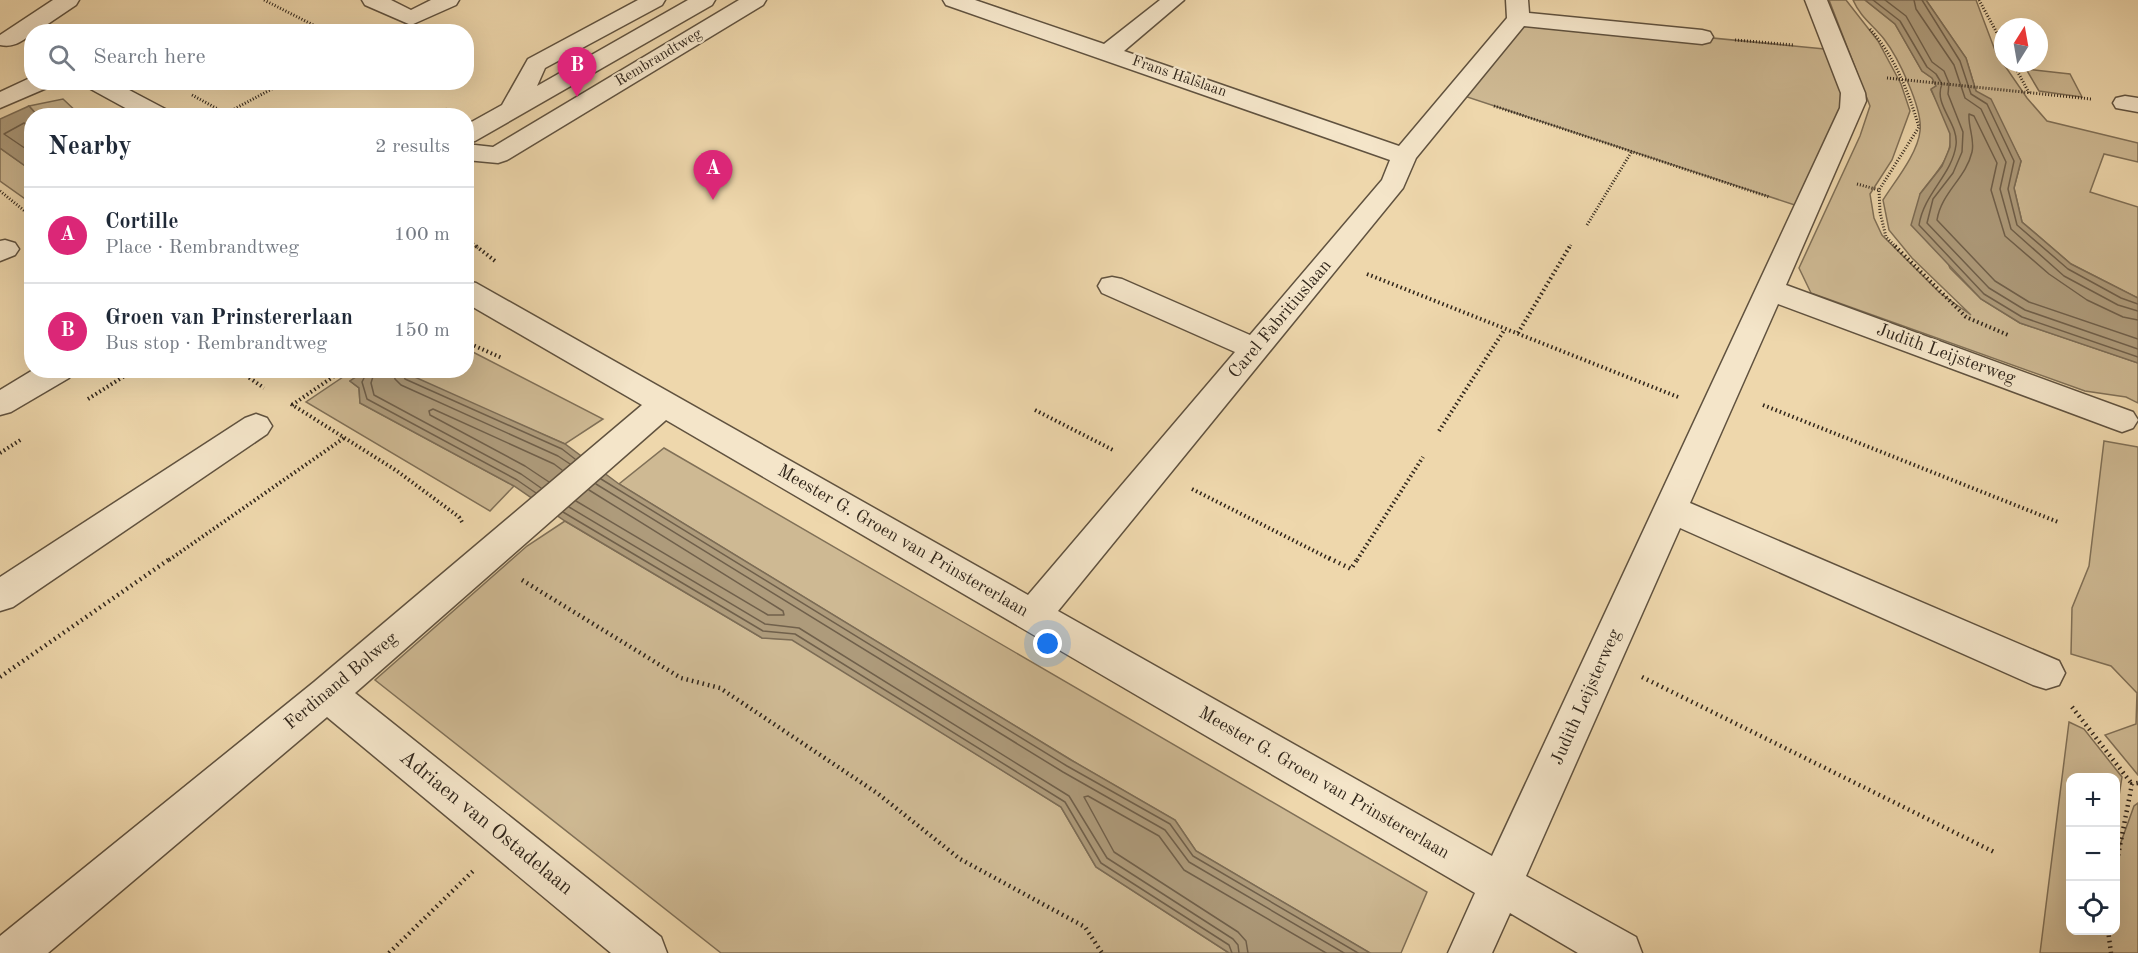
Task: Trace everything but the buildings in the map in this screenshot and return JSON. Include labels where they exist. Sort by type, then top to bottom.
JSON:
[{"type":"street","points":[[28,24],[68,0]]},
{"type":"street","points":[[373,0],[411,18],[448,0]]},
{"type":"street","points":[[513,108],[536,64],[654,0]]},
{"type":"street","name":"Rembrandtweg","points":[[474,131],[704,0]]},
{"type":"street","name":"Rembrandtweg","points":[[474,154],[498,155],[755,0]]},
{"type":"street","name":"Frans Halslaan","points":[[954,0],[1404,156]]},
{"type":"street","points":[[1108,53],[1173,0]]},
{"type":"street","name":"Judith Leijsterweg","points":[[1470,952],[1807,210],[1854,101],[1816,0]]},
{"type":"street","name":"Carel Fabritiuslaan","points":[[1033,615],[1394,182],[1404,156],[1455,93],[1517,9],[1702,37]]},
{"type":"street","points":[[4,38],[24,26]]},
{"type":"street","points":[[4,38],[24,47]]},
{"type":"street","points":[[0,101],[24,90]]},
{"type":"street","points":[[110,90],[145,108]]},
{"type":"street","points":[[1112,286],[1255,349]]},
{"type":"street","name":"Judith Leijsterweg","points":[[1770,290],[2122,420]]},
{"type":"street","name":"Meester G. Groen van Prinstererlaan","points":[[474,295],[1620,953]]},
{"type":"street","points":[[0,404],[44,378]]},
{"type":"street","name":"Ferdinand Bolweg","points":[[14,953],[327,694],[664,404]]},
{"type":"street","points":[[0,596],[256,426]]},
{"type":"street","points":[[1671,509],[2046,673]]},
{"type":"street","name":"Adriaen van Ostadelaan","points":[[327,694],[645,953]]},
{"type":"path","points":[[264,0],[311,24]]},
{"type":"path","points":[[1979,0],[1994,28]]},
{"type":"path","points":[[1866,26],[1881,40],[1903,80],[1919,127],[1879,190],[1880,212],[1886,237],[1966,316],[2016,338]]},
{"type":"path","points":[[1702,37],[1835,50]]},
{"type":"path","points":[[2018,72],[2029,93]]},
{"type":"path","points":[[1903,80],[2131,104]]},
{"type":"path","points":[[236,108],[270,90]]},
{"type":"path","points":[[187,93],[216,108]]},
{"type":"path","points":[[1455,93],[1807,210]]},
{"type":"path","points":[[1587,225],[1632,151]]},
{"type":"path","points":[[0,191],[24,210]]},
{"type":"path","points":[[1518,333],[1571,245]]},
{"type":"path","points":[[1330,259],[1505,329],[1720,401],[2058,522]]},
{"type":"path","points":[[1439,431],[1505,329]]},
{"type":"path","points":[[250,378],[273,393]]},
{"type":"path","points":[[292,405],[331,378]]},
{"type":"path","points":[[282,399],[397,471],[459,517],[484,557],[681,678],[720,688],[877,794],[960,859],[1085,927],[1102,953]]},
{"type":"path","points":[[1035,410],[1351,568],[1423,457]]},
{"type":"path","points":[[0,677],[344,438]]},
{"type":"path","points":[[1603,658],[1996,853]]},
{"type":"path","points":[[2046,673],[2135,783],[2120,845]]},
{"type":"path","points":[[389,953],[506,840]]},
{"type":"path","points":[[2109,935],[2112,953]]},
{"type":"shaded area","points":[[1829,0],[1846,0],[1878,41],[1901,84],[1910,111],[1892,160],[1870,194],[1874,218],[1882,235],[1940,293],[1971,315],[1912,258],[1889,230],[1883,200],[1915,148],[1920,131],[1920,121],[1914,97],[1896,58],[1853,0],[1865,0],[1895,24],[1922,71],[1932,78],[1936,86],[1931,90],[1947,123],[1950,134],[1949,151],[1920,194],[1950,268],[1981,299],[2020,323],[2138,363],[2138,403],[2126,397],[2085,391],[1811,293],[1799,268],[1860,136],[1870,106]]},
{"type":"shaded area","points":[[1926,0],[1976,0],[1994,48],[1994,72],[2009,72],[2047,121],[2138,143],[2138,162],[2104,154],[2090,192],[2138,207],[2138,298],[2071,264],[2022,222],[2014,188],[2021,161],[2005,131],[1976,91],[1966,58]]},
{"type":"shaded area","points":[[1518,19],[1835,50],[1853,93],[1807,209],[1455,93]]},
{"type":"shaded area","points":[[2028,72],[2070,74],[2082,97],[2039,91]]},
{"type":"shaded area","points":[[63,99],[73,108],[31,108],[29,106]]},
{"type":"shaded area","points":[[0,148],[24,165],[24,198],[0,181]]},
{"type":"shaded area","points":[[474,353],[603,419],[565,444],[413,378],[474,378]]},
{"type":"shaded area","points":[[342,378],[354,378],[350,381],[359,388],[360,403],[514,486],[490,511],[306,402]]},
{"type":"shaded area","points":[[2104,441],[2138,447],[2138,775],[2105,735],[2136,724],[2137,693],[2111,666],[2071,654],[2072,608],[2089,566]]},
{"type":"shaded area","points":[[664,448],[1427,892],[1401,953],[1370,953],[1196,851],[1175,820],[1071,760],[619,484]]},
{"type":"shaded area","points":[[565,521],[762,638],[792,639],[1061,807],[1096,867],[1229,953],[721,953],[375,680],[527,546]]},
{"type":"shaded area","points":[[2069,722],[2084,729],[2119,773],[2066,773],[2066,935],[2120,935],[2120,845],[2134,806],[2138,803],[2138,953],[2040,953]]},
{"type":"water","points":[[1865,0],[1926,0],[1966,58],[1976,91],[1991,99],[2021,161],[2014,188],[2022,222],[2071,264],[2138,298],[2138,363],[2020,323],[1981,299],[1911,225],[1920,194],[1942,166],[1950,147],[1950,134],[1931,89],[1936,86],[1932,78],[1922,71],[1895,24]]},
{"type":"water","points":[[24,108],[24,165],[0,148],[0,119]]},
{"type":"water","points":[[354,378],[417,378],[565,444],[619,484],[1071,760],[1175,820],[1196,851],[1370,953],[1229,953],[1096,867],[1061,807],[792,640],[762,638],[565,521],[514,486],[360,403],[359,388],[350,381]]},
{"type":"place","name":"Groen van Prinstererlaan","points":[[577,97]]},
{"type":"place","name":"Cortille","points":[[713,200]]}]
